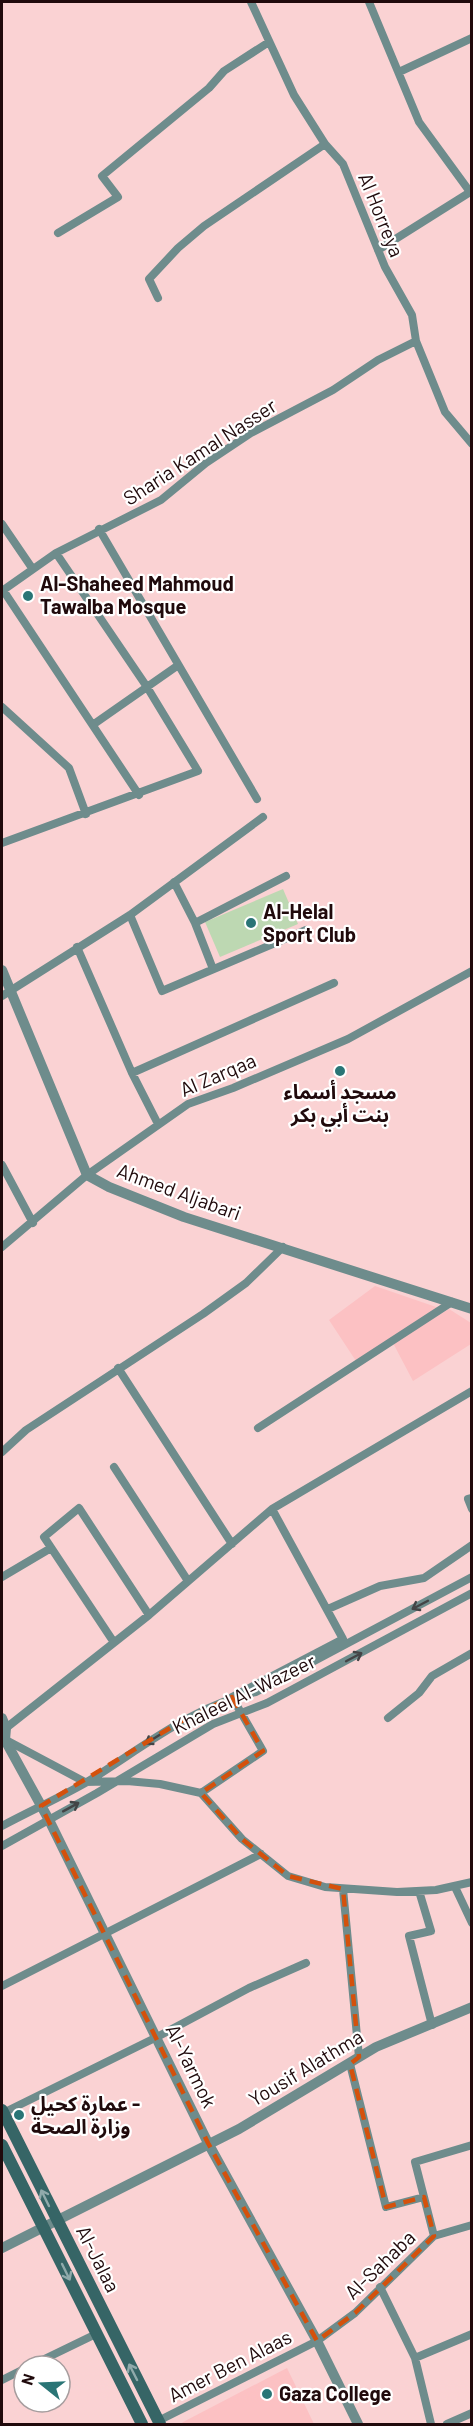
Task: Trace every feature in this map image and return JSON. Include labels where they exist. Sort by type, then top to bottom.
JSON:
[{"type":"main road","name":"Al-Jalaa","points":[[2,2112],[159,2423]]},
{"type":"main road","name":"Al-Jalaa","points":[[2,2145],[142,2424]]},
{"type":"street","name":"Al Horreya","points":[[251,2],[294,95],[325,144],[343,164],[385,267],[412,315],[416,341],[445,412],[471,444]]},
{"type":"street","points":[[369,2],[419,122],[471,191],[378,250]]},
{"type":"street","points":[[399,72],[471,38]]},
{"type":"street","points":[[58,233],[118,197],[102,176],[209,88],[224,71],[269,42]]},
{"type":"street","points":[[158,298],[149,279],[178,248],[204,226],[325,144]]},
{"type":"street","name":"Sharia Kamal Nasser","points":[[2,590],[56,553],[99,529],[134,516],[161,500],[206,463],[251,433],[333,390],[378,360],[416,341]]},
{"type":"street","points":[[2,524],[32,568]]},
{"type":"street","points":[[99,529],[177,666],[257,799]]},
{"type":"street","points":[[2,843],[139,795],[198,771],[147,687],[56,553]]},
{"type":"street","points":[[2,590],[56,667],[63,682],[94,724],[139,795]]},
{"type":"street","points":[[94,724],[177,666]]},
{"type":"street","points":[[2,707],[69,768],[86,814]]},
{"type":"street","points":[[6,994],[130,915],[263,817]]},
{"type":"street","points":[[195,923],[286,876]]},
{"type":"street","points":[[174,882],[195,923],[213,969]]},
{"type":"street","points":[[130,915],[162,991],[306,930]]},
{"type":"street","points":[[77,947],[132,1073],[158,1124]]},
{"type":"street","name":"Ahmed Aljabari","points":[[2,970],[6,994],[87,1175],[109,1187],[184,1217],[471,1309]]},
{"type":"street","name":"Al Zarqaa","points":[[2,1247],[87,1175],[188,1104],[233,1088],[348,1039],[471,971]]},
{"type":"street","points":[[132,1073],[334,983]]},
{"type":"street","points":[[2,1166],[33,1223]]},
{"type":"street","points":[[2,1452],[26,1430],[237,1289],[283,1247]]},
{"type":"street","points":[[258,1428],[452,1302]]},
{"type":"street","points":[[117,1368],[232,1544]]},
{"type":"street","points":[[471,1391],[272,1509],[149,1615],[4,1723],[5,1740],[86,1782],[116,1781],[160,1784],[201,1793],[242,1839],[288,1876],[325,1887],[343,1889],[419,1891],[455,1887],[471,1882]]},
{"type":"street","points":[[114,1467],[188,1581]]},
{"type":"street","points":[[471,1497],[468,1499],[471,1509]]},
{"type":"street","points":[[112,1641],[44,1537],[80,1508],[149,1615]]},
{"type":"street","points":[[201,1793],[263,1751],[232,1697],[343,1639],[272,1509]]},
{"type":"street","points":[[328,1609],[380,1586],[424,1578],[471,1545]]},
{"type":"street","points":[[2,1577],[51,1548]]},
{"type":"street","name":"Khaleel Al-Wazeer","points":[[2,1826],[86,1782],[180,1722],[232,1697],[256,1692],[471,1577]]},
{"type":"street","name":"Khaleel Al-Wazeer","points":[[2,1846],[213,1724],[267,1703],[471,1593]]},
{"type":"street","points":[[388,1718],[419,1693],[432,1677],[471,1653]]},
{"type":"street","name":"Al-Yarmok","points":[[5,1740],[49,1820],[208,2143],[317,2341],[358,2424]]},
{"type":"street","points":[[2,1986],[103,1932],[261,1854]]},
{"type":"street","points":[[455,1887],[471,1923]]},
{"type":"street","points":[[343,1889],[354,2061],[386,2206],[424,2197]]},
{"type":"street","points":[[419,1891],[430,1931],[409,1936],[432,2025]]},
{"type":"street","points":[[2,2112],[157,2037],[249,1988],[306,1963]]},
{"type":"street","name":"Yousif Alathma","points":[[2,2248],[239,2129],[376,2047],[471,2007]]},
{"type":"street","points":[[434,2236],[415,2162],[471,2145]]},
{"type":"street","name":"Al-Sahaba","points":[[317,2341],[355,2313],[434,2236],[471,2224]]},
{"type":"street","points":[[380,2287],[415,2358],[431,2424]]},
{"type":"street","points":[[55,2354],[96,2334]]},
{"type":"street","points":[[415,2358],[471,2334]]},
{"type":"street","name":"Amer Ben Alaas","points":[[159,2423],[317,2341]]},
{"type":"street","points":[[453,2423],[471,2413]]},
{"type":"highlighted area","points":[[232,1697],[263,1751],[201,1793],[242,1839],[288,1876],[343,1889],[359,2057],[350,2064],[386,2207],[424,2197],[434,2236],[355,2313],[317,2341],[208,2143],[41,1806],[180,1722]]},
{"type":"shaded area","points":[[375,1286],[439,1308],[356,1361],[329,1320]]},
{"type":"shaded area","points":[[449,1309],[471,1323],[471,1344],[413,1381],[393,1343]]},
{"type":"shaded area","name":"Gaza College","points":[[287,2368],[314,2424],[180,2424],[185,2421]]},
{"type":"green space","name":"Al-Helal Sport Club","points":[[283,889],[298,924],[220,957],[205,922]]},
{"type":"place","name":"Al-Shaheed Mahmoud Tawalba Mosque","points":[[28,596]]},
{"type":"place","name":"Al-Helal Sport Club","points":[[251,923]]},
{"type":"place","name":"مسجد أسماء بنت أبي بكر","points":[[340,1071]]},
{"type":"place","name":"عمارة كحيل - وزارة الصحة","points":[[19,2115]]},
{"type":"place","name":"Gaza College","points":[[267,2394]]}]
